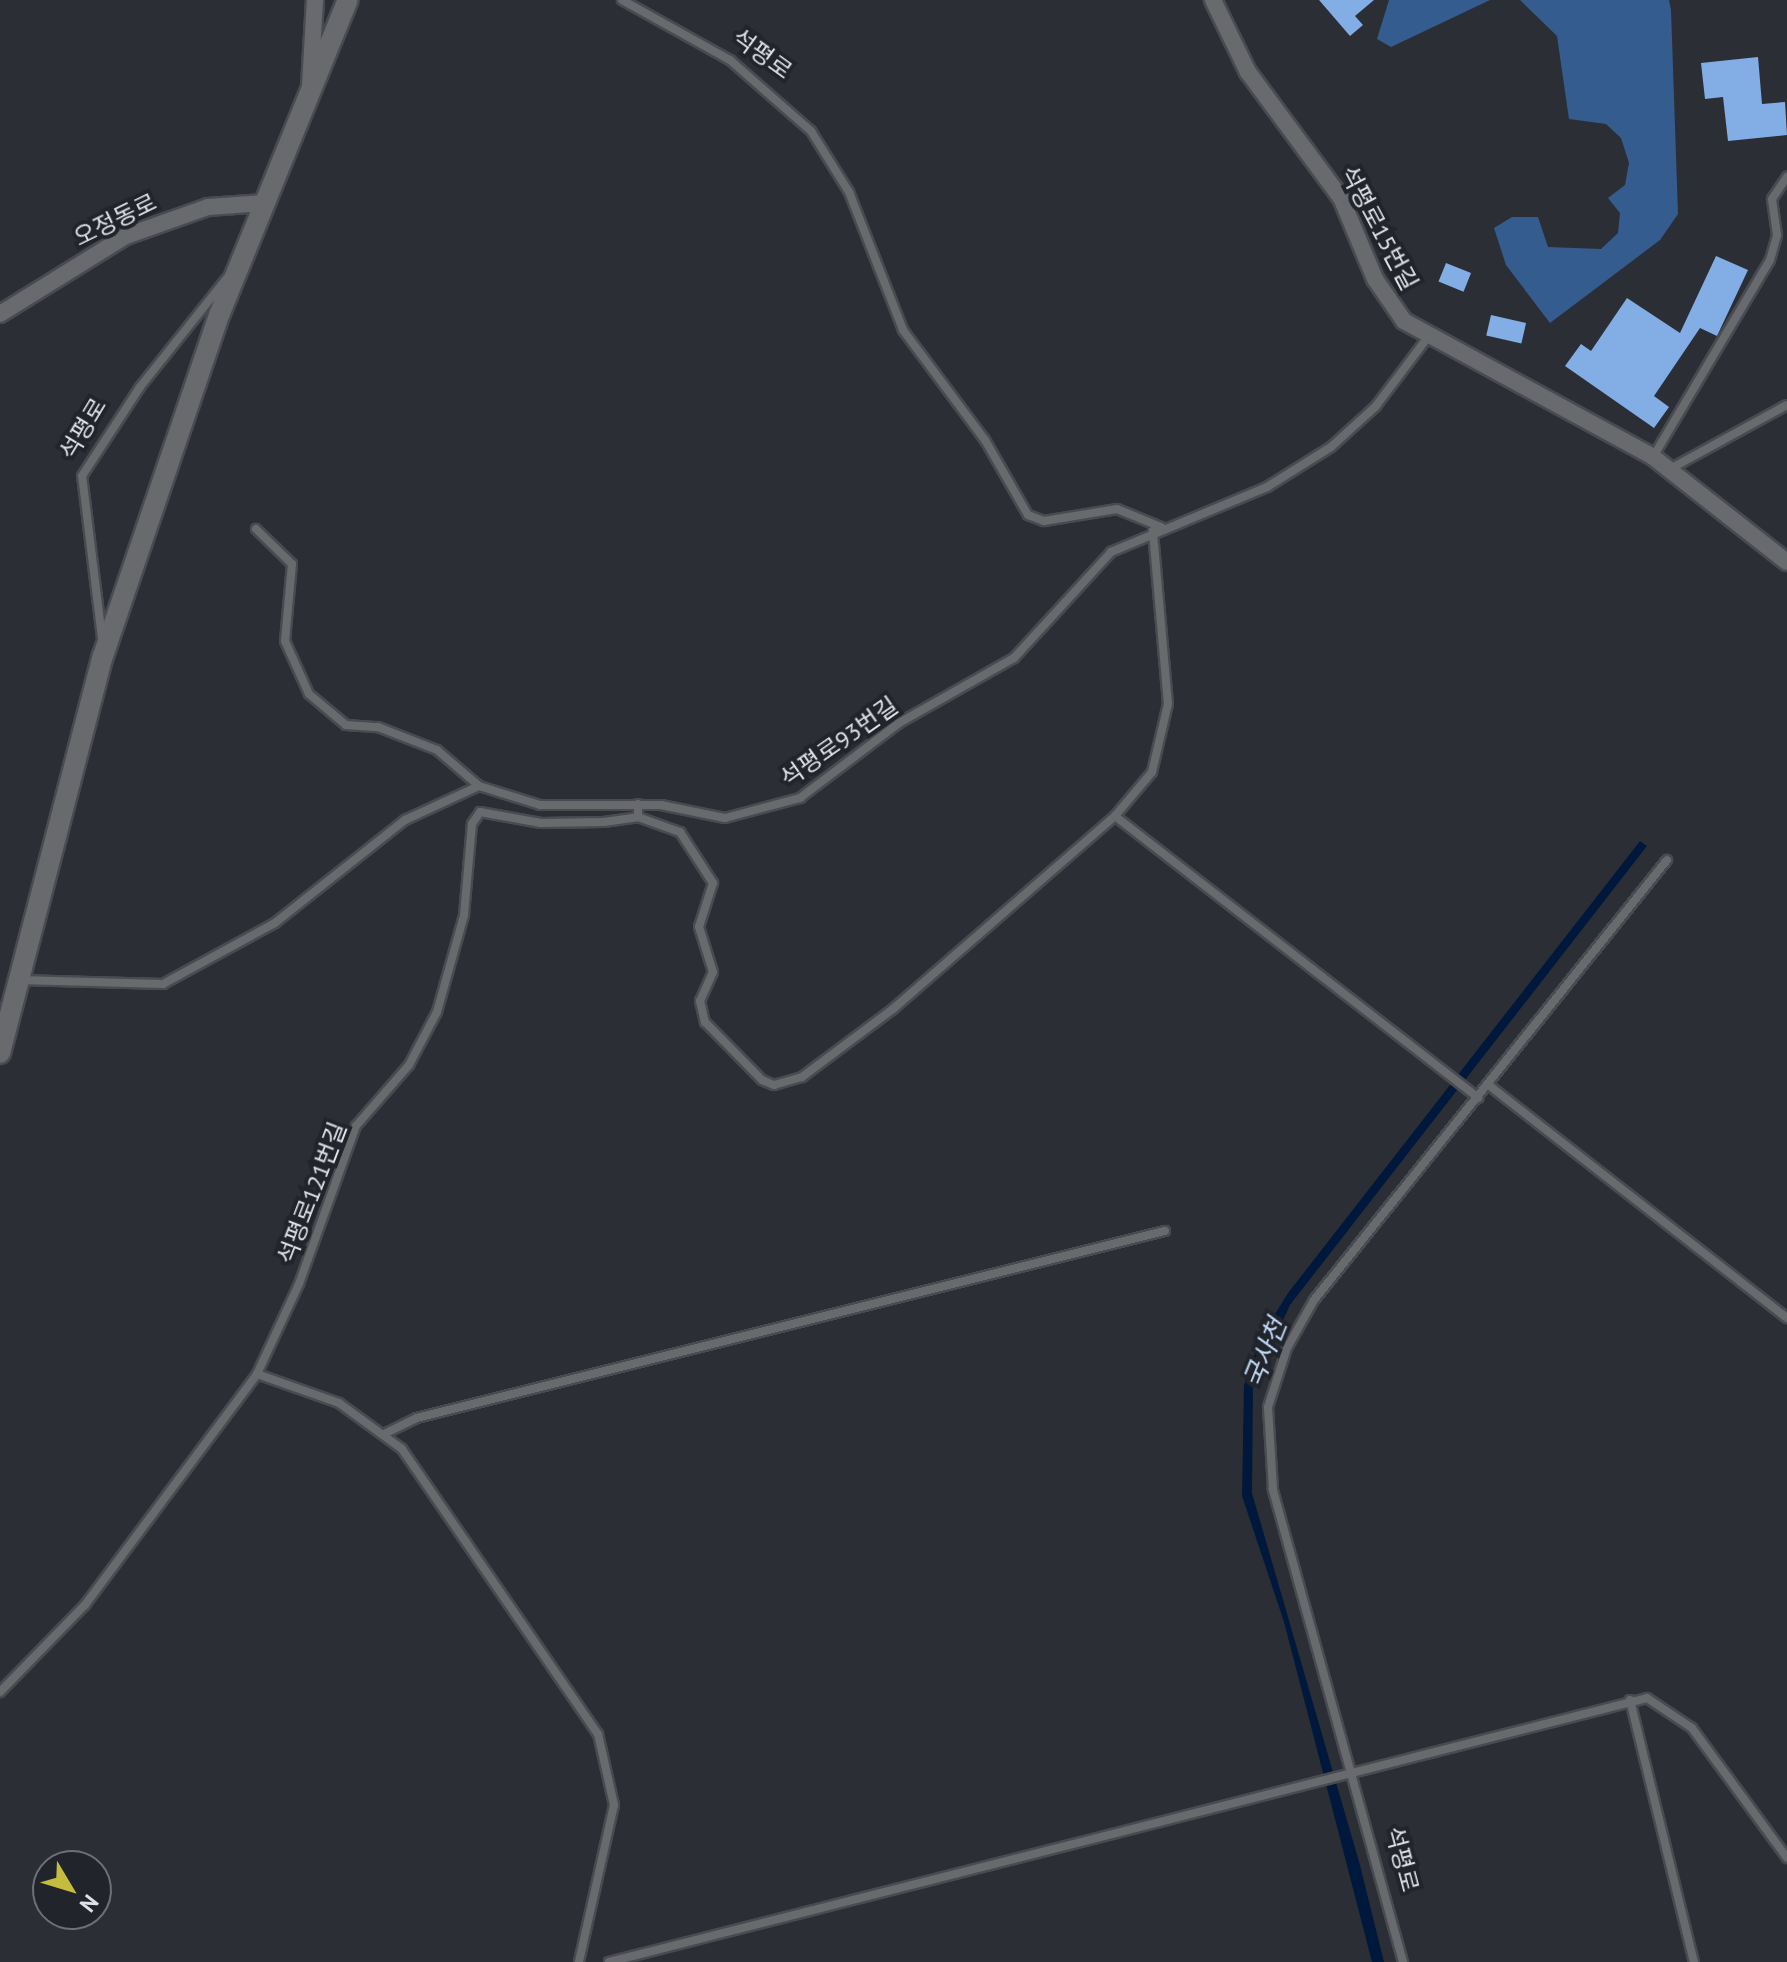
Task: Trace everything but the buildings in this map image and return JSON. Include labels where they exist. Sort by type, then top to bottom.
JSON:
[{"type":"street","name":"석평로","points":[[0,1053],[16,980],[103,656],[239,266],[309,92],[315,0]]},
{"type":"street","points":[[309,92],[348,0]]},
{"type":"street","name":"석평로15번길","points":[[1213,0],[1248,72],[1341,198],[1386,299],[1428,337],[1653,457],[1787,562]]},
{"type":"street","name":"오정동로","points":[[0,314],[126,236],[208,207],[264,203]]},
{"type":"lane","name":"석평로","points":[[622,0],[730,60],[788,105],[849,192],[903,330],[985,440],[1028,515],[1056,520],[1117,509],[1157,529]]},
{"type":"lane","points":[[1653,457],[1770,260],[1777,235],[1772,199],[1787,177]]},
{"type":"lane","name":"석평로","points":[[103,656],[82,476],[140,387],[239,266]]},
{"type":"lane","name":"석평로93번길","points":[[256,529],[292,564],[285,641],[309,694],[346,725],[378,727],[437,750],[479,786],[497,795],[579,808],[638,804],[725,818],[800,798],[899,723],[1014,658],[1084,577],[1157,529],[1248,496],[1331,447],[1376,406],[1428,337]]},
{"type":"lane","points":[[1670,469],[1787,405]]},
{"type":"lane","points":[[497,795],[498,813],[572,824],[638,817],[680,832],[708,868],[714,892],[699,927],[713,972],[699,1012],[750,1070],[774,1085],[802,1077],[856,1038],[1115,816],[1152,772],[1166,729],[1157,529]]},
{"type":"lane","points":[[16,980],[163,984],[275,923],[405,820],[479,786]]},
{"type":"lane","points":[[638,804],[638,817]]},
{"type":"lane","name":"석평로121번길","points":[[0,1692],[85,1605],[257,1374],[294,1296],[356,1126],[409,1065],[437,1012],[464,915],[472,824],[480,812],[498,813]]},
{"type":"lane","points":[[1115,816],[1476,1096]]},
{"type":"lane","name":"석평로","points":[[1403,1962],[1273,1489],[1268,1407],[1287,1348],[1314,1300],[1476,1096],[1490,1086],[1667,860]]},
{"type":"lane","points":[[1490,1086],[1787,1318]]},
{"type":"lane","points":[[386,1433],[417,1418],[1165,1231]]},
{"type":"lane","points":[[257,1374],[339,1403],[386,1433],[457,1524],[607,1756],[612,1822],[579,1962]]},
{"type":"lane","points":[[609,1962],[1319,1777],[1647,1698],[1676,1711],[1787,1858]]},
{"type":"lane","points":[[1630,1700],[1694,1962]]},
{"type":"shaded area","points":[[1389,0],[1490,0],[1391,47],[1377,39]]},
{"type":"shaded area","points":[[1520,0],[1669,0],[1671,10],[1678,214],[1660,240],[1550,323],[1506,265],[1494,228],[1512,217],[1538,217],[1548,247],[1601,249],[1618,233],[1620,213],[1608,198],[1625,185],[1629,163],[1621,138],[1606,124],[1569,119],[1557,36]]},
{"type":"water","name":"국사천","points":[[1640,841],[1647,846],[1290,1305],[1253,1385],[1252,1493],[1360,1865],[1384,1962],[1372,1962],[1284,1622],[1242,1496],[1244,1385],[1260,1338],[1288,1293]]}]
